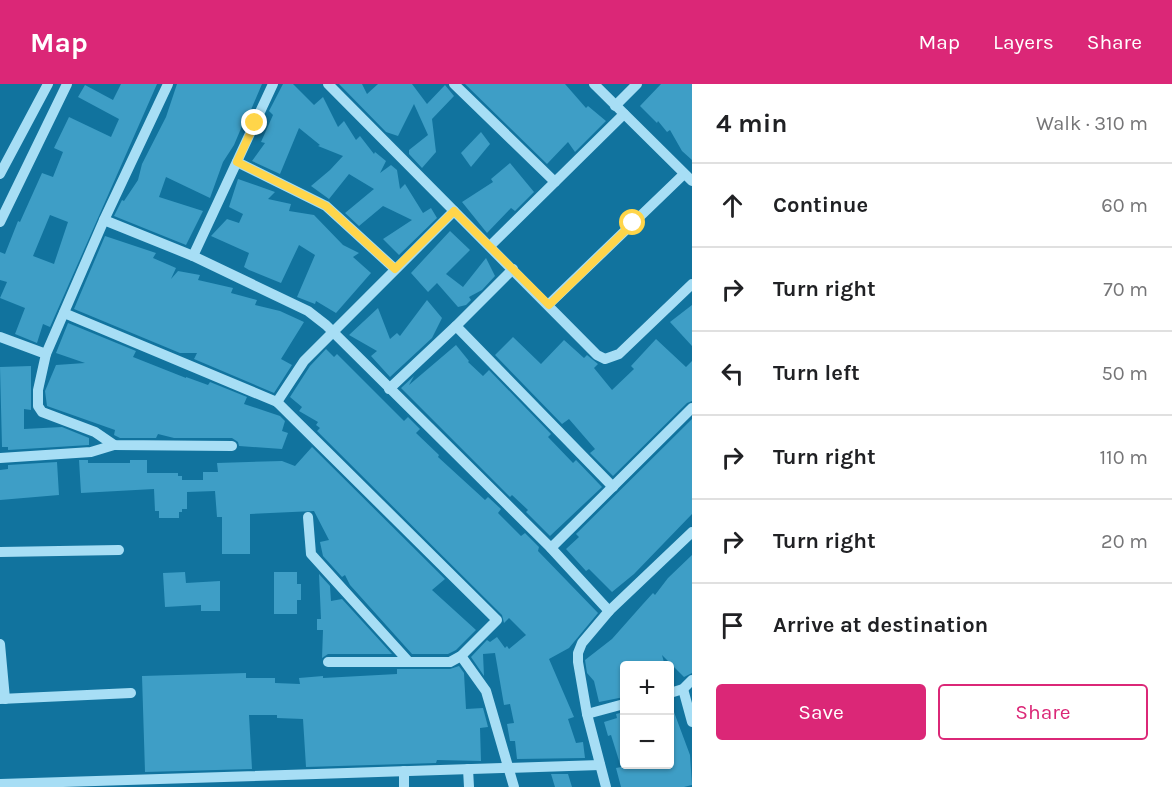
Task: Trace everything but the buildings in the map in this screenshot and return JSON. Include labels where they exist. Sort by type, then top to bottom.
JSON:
[{"type":"street","points":[[0,174],[48,84]]},
{"type":"street","points":[[0,222],[67,84]]},
{"type":"street","points":[[114,445],[95,432],[42,412],[38,405],[38,390],[46,354],[104,220],[168,84]]},
{"type":"street","points":[[193,256],[273,84]]},
{"type":"street","points":[[328,84],[597,355],[610,359],[619,354],[692,284]]},
{"type":"street","points":[[454,84],[555,182]]},
{"type":"street","points":[[549,305],[688,178],[594,84]]},
{"type":"street","points":[[490,246],[555,182],[620,110],[637,84]]},
{"type":"street","points":[[237,162],[326,206],[395,269]]},
{"type":"street","points":[[277,402],[304,361],[454,211]]},
{"type":"street","points":[[104,220],[193,256],[308,311],[551,548],[609,611]]},
{"type":"street","points":[[389,389],[513,269]]},
{"type":"street","points":[[64,313],[277,402],[497,620],[461,656],[450,662],[328,662]]},
{"type":"street","points":[[456,326],[613,487]]},
{"type":"street","points":[[0,337],[46,354]]},
{"type":"street","points":[[551,548],[692,408]]},
{"type":"street","points":[[0,458],[91,452],[114,445],[232,446]]},
{"type":"street","points":[[308,517],[311,554],[409,662]]},
{"type":"street","points":[[606,787],[587,714],[578,653],[582,643],[609,611],[692,532]]},
{"type":"street","points":[[0,552],[120,550]]},
{"type":"street","points":[[0,644],[3,699],[131,693]]},
{"type":"street","points":[[461,656],[486,692],[514,787]]},
{"type":"street","points":[[674,692],[683,689],[692,680]]},
{"type":"street","points":[[683,689],[692,722]]},
{"type":"street","points":[[587,714],[620,705]]},
{"type":"street","points":[[0,784],[600,765]]},
{"type":"street","points":[[468,769],[469,787]]},
{"type":"street","points":[[404,771],[404,787]]},
{"type":"route","points":[[255,123],[237,162],[326,206],[395,269],[454,211],[549,305],[633,223]]}]
